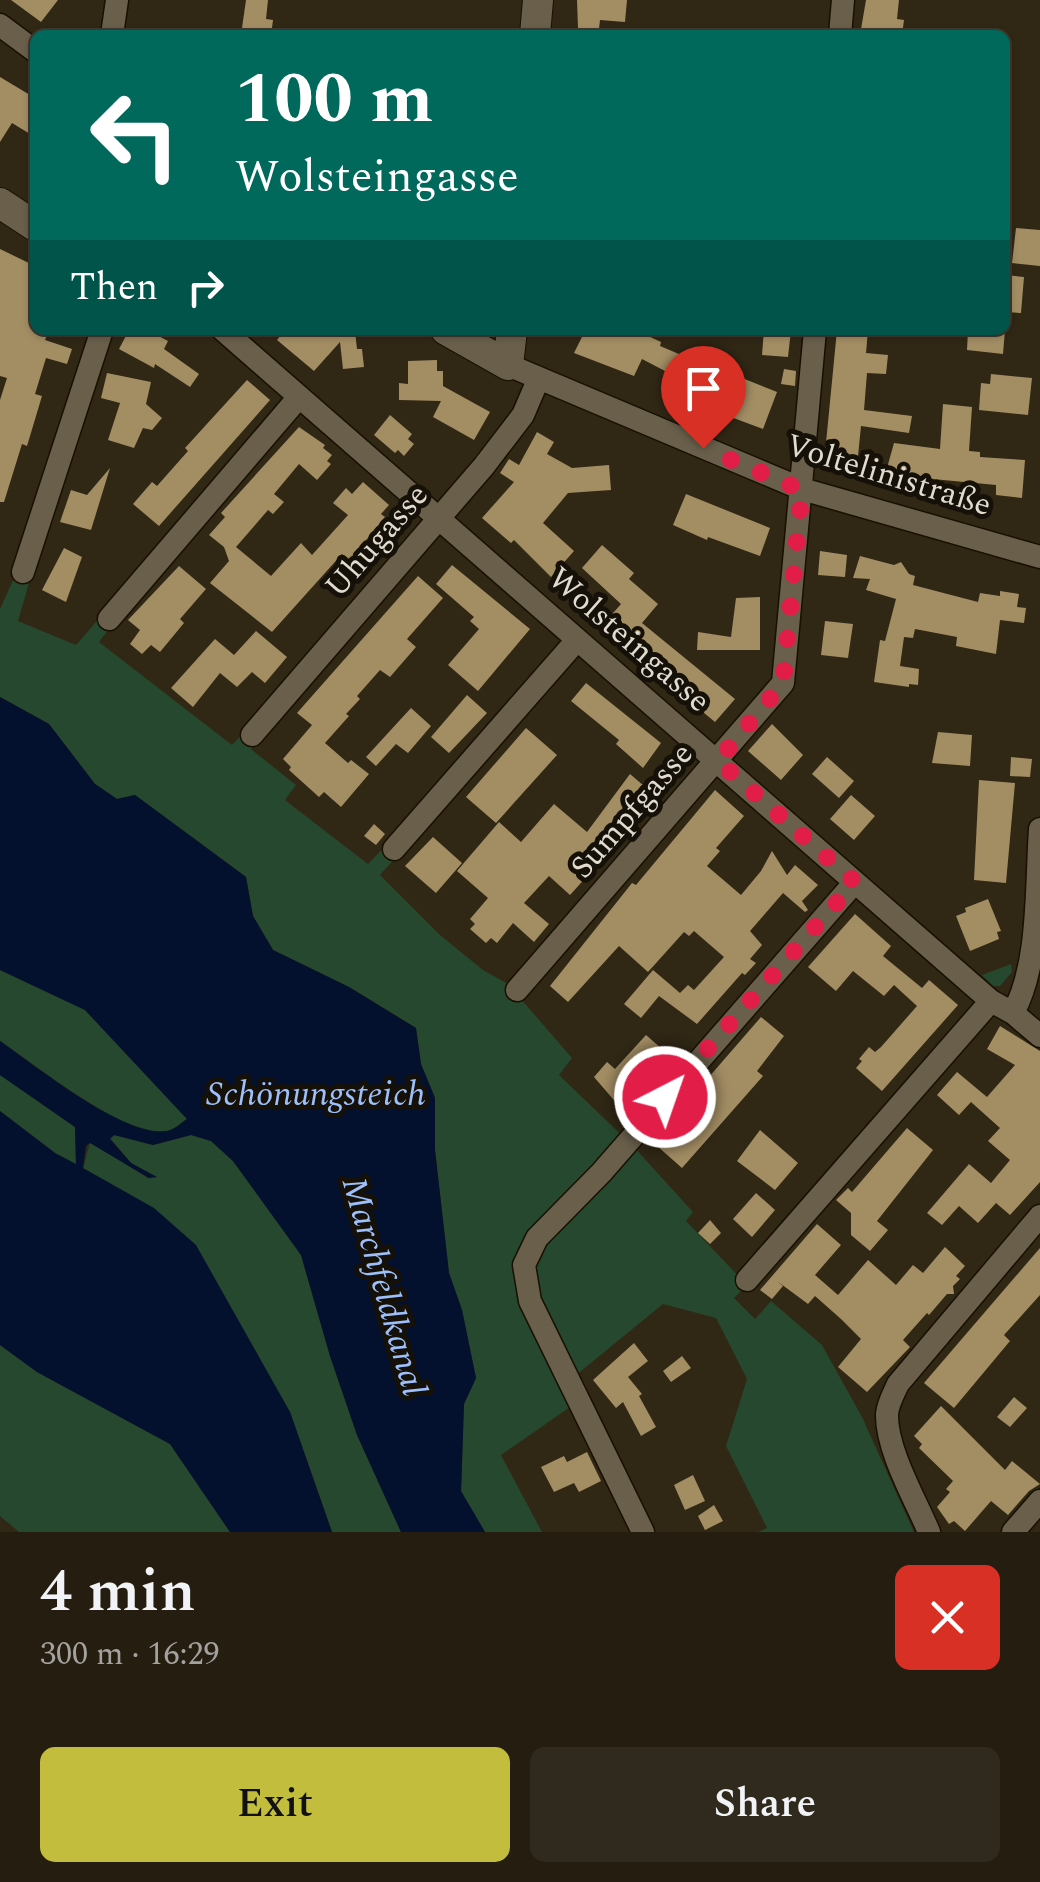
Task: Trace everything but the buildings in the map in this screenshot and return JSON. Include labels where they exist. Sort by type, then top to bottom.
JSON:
[{"type":"street","points":[[113,30],[117,0]]},
{"type":"street","points":[[536,30],[538,0]]},
{"type":"street","points":[[840,30],[843,0]]},
{"type":"street","points":[[0,24],[30,47]]},
{"type":"street","points":[[0,203],[30,223]]},
{"type":"street","points":[[23,572],[100,335]]},
{"type":"street","name":"Wolsteingasse","points":[[228,335],[991,1001],[1013,1013],[1040,1036]]},
{"type":"street","name":"Voltelinistraße","points":[[455,335],[538,380],[802,490],[1040,557]]},
{"type":"street","points":[[508,364],[511,335]]},
{"type":"street","name":"Sumpfgasse","points":[[517,990],[783,683],[816,335]]},
{"type":"street","name":"Uhugasse","points":[[252,735],[484,466],[522,415],[538,380]]},
{"type":"street","points":[[109,620],[300,397]]},
{"type":"street","points":[[394,849],[578,640]]},
{"type":"street","points":[[1013,1013],[1023,994],[1030,962],[1040,829]]},
{"type":"street","points":[[643,1532],[537,1317],[525,1284],[524,1265],[537,1238],[601,1173],[855,882]]},
{"type":"street","points":[[748,1280],[991,1001]]},
{"type":"street","points":[[929,1532],[894,1452],[887,1414],[891,1399],[898,1384],[1040,1216]]},
{"type":"street","points":[[1013,1532],[1040,1501]]},
{"type":"green space","points":[[14,578],[29,583],[18,621],[76,645],[103,614],[113,624],[99,642],[232,745],[250,726],[261,736],[251,749],[296,785],[285,800],[368,864],[387,844],[398,855],[380,875],[440,935],[483,970],[508,984],[572,1058],[559,1075],[633,1146],[693,1212],[686,1221],[747,1285],[734,1298],[755,1319],[771,1301],[822,1345],[862,1417],[914,1532],[758,1532],[767,1528],[726,1446],[747,1379],[716,1318],[663,1304],[575,1376],[573,1405],[501,1455],[542,1532],[485,1532],[461,1492],[464,1404],[476,1378],[462,1310],[449,1273],[435,1150],[435,1098],[421,1064],[416,1028],[349,987],[273,950],[253,916],[246,877],[135,795],[117,799],[95,784],[49,724],[0,697],[0,609]]},
{"type":"green space","points":[[1011,964],[1012,972],[1000,986],[993,986],[982,975]]},
{"type":"green space","points":[[0,970],[85,1010],[187,1119],[167,1131],[129,1124],[82,1098],[0,1041]]},
{"type":"green space","points":[[0,1075],[75,1127],[76,1165],[0,1111]]},
{"type":"green space","points":[[115,1135],[153,1145],[191,1135],[211,1141],[233,1161],[301,1255],[357,1435],[401,1532],[332,1532],[290,1412],[267,1374],[83,1169],[90,1142],[148,1178],[155,1177],[131,1163],[110,1138]]},
{"type":"green space","points":[[0,1345],[37,1372],[170,1444],[230,1532],[19,1532],[0,1516]]},
{"type":"water","name":"Schönungsteich","points":[[0,697],[49,724],[95,784],[117,799],[135,795],[246,877],[253,916],[273,950],[349,987],[416,1028],[421,1064],[435,1098],[435,1150],[449,1273],[462,1310],[476,1378],[464,1404],[461,1491],[485,1532],[401,1532],[357,1435],[301,1255],[233,1161],[211,1141],[191,1135],[153,1145],[114,1135],[110,1139],[131,1163],[157,1177],[149,1178],[90,1143],[86,1146],[83,1168],[154,1208],[196,1245],[290,1412],[332,1532],[230,1532],[170,1444],[37,1372],[0,1345],[0,1111],[76,1164],[75,1127],[0,1075],[0,1041],[81,1098],[128,1123],[167,1131],[187,1119],[85,1010],[0,970]]},
{"type":"route","points":[[665,1097],[855,882],[718,761],[783,683],[802,490],[703,448]]},
{"type":"water label","name":"Marchfeldkanal","points":[[385,1286]]}]
